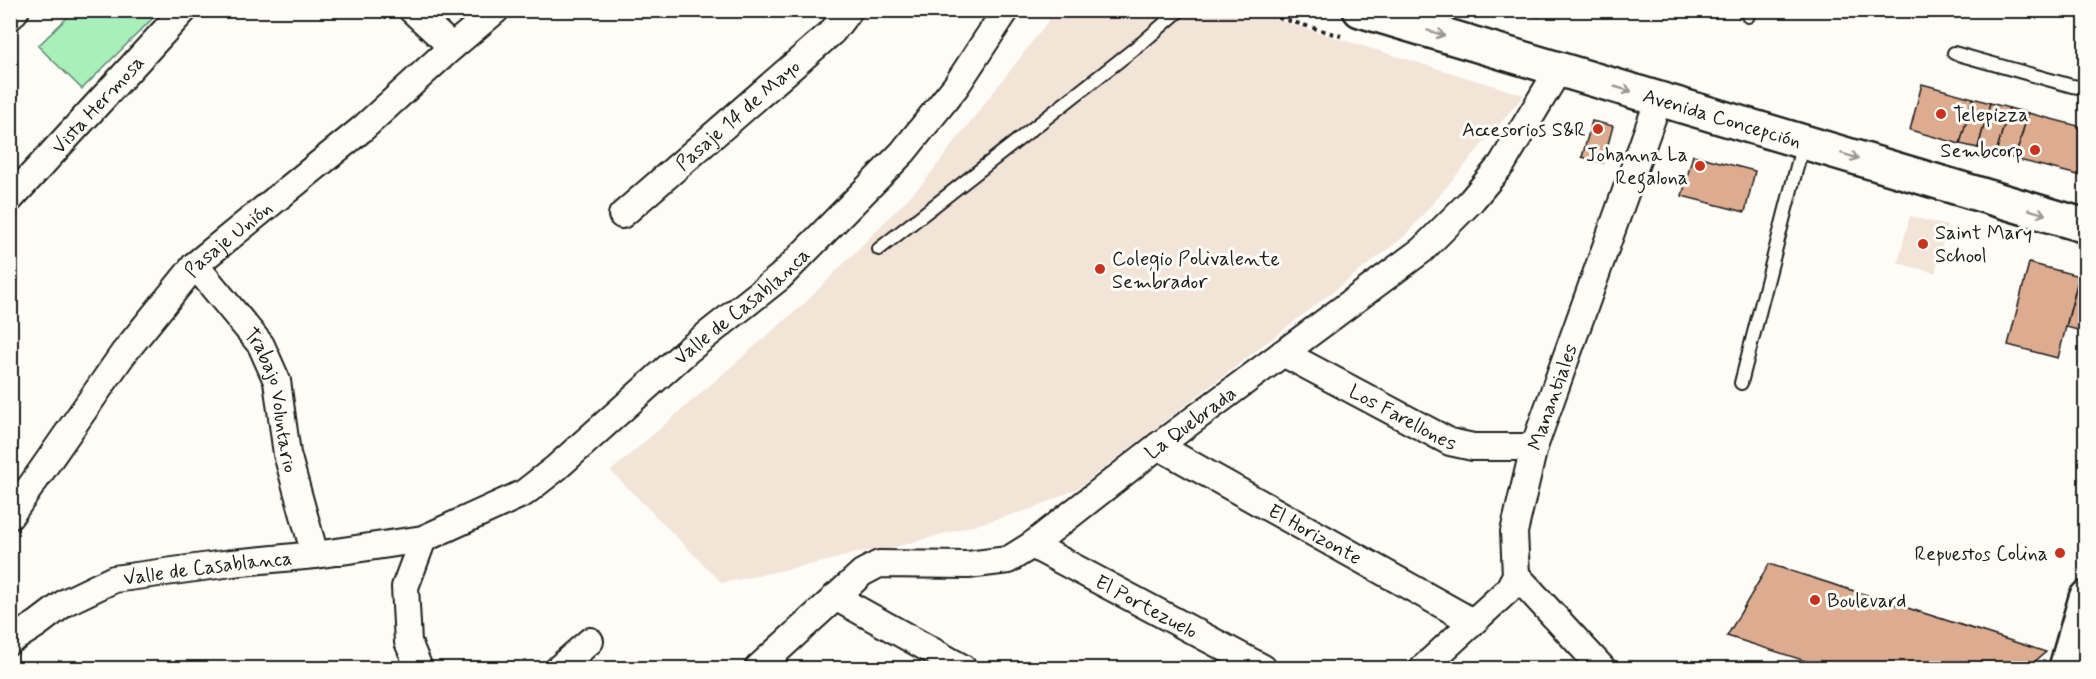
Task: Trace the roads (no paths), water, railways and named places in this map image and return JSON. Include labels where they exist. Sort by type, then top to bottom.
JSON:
[{"type":"main road","name":"Avenida Concepción","points":[[1360,10],[2085,226]]},
{"type":"main road","points":[[2066,669],[2085,598]]},
{"type":"street","points":[[10,17],[16,10]]},
{"type":"street","name":"Vista Hermosa","points":[[10,199],[184,10]]},
{"type":"street","points":[[412,10],[452,47]]},
{"type":"street","name":"Pasaje Unión","points":[[10,516],[123,354],[195,265],[362,129],[496,10]]},
{"type":"street","name":"Pasaje 14 de Mayo","points":[[622,215],[832,32],[849,10]]},
{"type":"street","name":"Valle de Casablanca","points":[[10,641],[66,602],[114,579],[232,563],[315,555],[423,539],[525,493],[688,350],[780,277],[903,152],[956,86],[1006,10]]},
{"type":"street","name":"La Quebrada","points":[[758,669],[862,573],[879,564],[968,565],[1008,560],[1032,545],[1158,446],[1422,250],[1471,201],[1502,164],[1558,69]]},
{"type":"street","name":"Manantiales","points":[[1516,575],[1514,532],[1534,447],[1659,99]]},
{"type":"street","name":"Trabajo Voluntario","points":[[195,265],[261,345],[277,381],[287,454],[315,555]]},
{"type":"street","name":"Los Farellones","points":[[1283,353],[1450,442],[1473,447],[1534,447]]},
{"type":"street","name":"El Horizonte","points":[[1158,446],[1473,622]]},
{"type":"street","points":[[418,669],[408,642],[405,586],[423,539]]},
{"type":"street","name":"El Portezuelo","points":[[1032,545],[1263,669]]},
{"type":"street","points":[[1423,669],[1508,590],[1516,575],[1602,669]]},
{"type":"street","points":[[835,597],[963,669]]},
{"type":"street","points":[[559,669],[590,641]]},
{"type":"lane","points":[[879,249],[1180,10]]},
{"type":"lane","points":[[1954,53],[2085,88]]},
{"type":"lane","points":[[1741,383],[1803,142]]},
{"type":"place","name":"Telepizza","points":[[1941,114]]},
{"type":"place","name":"Accesorios S&R","points":[[1598,129]]},
{"type":"place","name":"Sembcorp","points":[[2035,150]]},
{"type":"place","name":"Johanna La Regalona","points":[[1700,166]]},
{"type":"place","name":"Saint Mary School","points":[[1923,244]]},
{"type":"place","name":"Colegio Polivalente Sembrador","points":[[1100,269]]},
{"type":"place","name":"Repuestos Colina","points":[[2060,553]]},
{"type":"place","name":"Boulevard","points":[[1815,600]]}]
